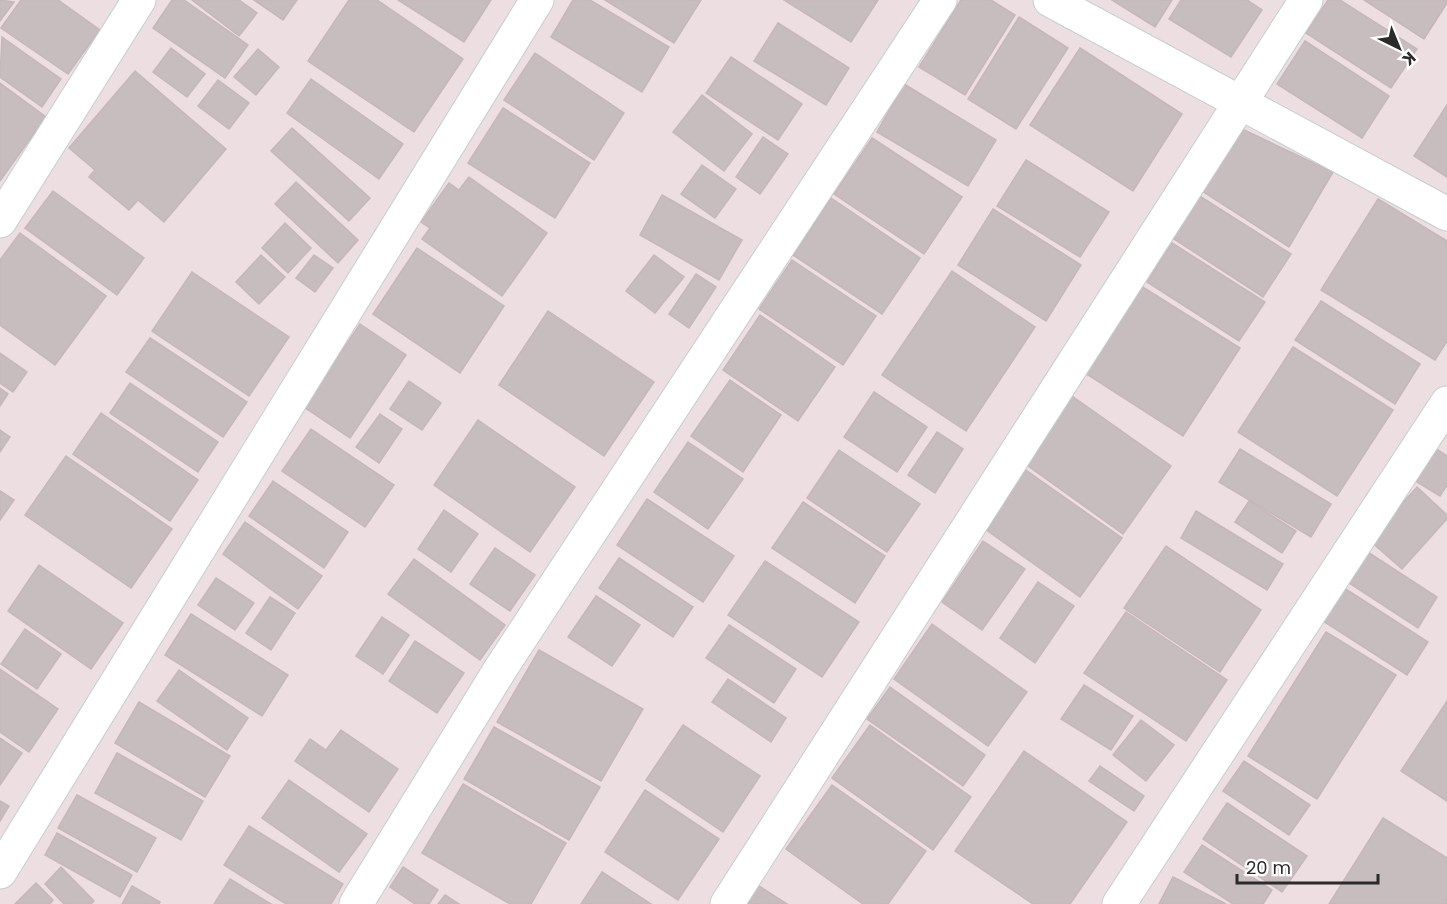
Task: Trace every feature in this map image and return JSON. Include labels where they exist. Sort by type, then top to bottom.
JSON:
[{"type":"street","points":[[0,221],[139,0]]},
{"type":"street","points":[[0,872],[537,0]]},
{"type":"street","points":[[356,904],[501,668],[940,0]]},
{"type":"street","points":[[1050,0],[1447,214]]},
{"type":"street","points":[[727,904],[1306,0]]},
{"type":"street","points":[[1119,904],[1447,403]]},
{"type":"building","points":[[0,0],[14,2],[0,21]]},
{"type":"building","points":[[21,0],[58,0],[100,30],[68,74],[1,28]]},
{"type":"building","points":[[172,0],[184,0],[248,45],[225,78],[153,28]]},
{"type":"building","points":[[192,0],[239,0],[257,13],[239,36]]},
{"type":"building","points":[[254,0],[297,0],[283,20]]},
{"type":"building","points":[[349,0],[377,0],[463,59],[414,132],[308,61]]},
{"type":"building","points":[[398,0],[491,0],[464,42]]},
{"type":"building","points":[[573,0],[590,0],[669,47],[642,92],[551,37]]},
{"type":"building","points":[[605,0],[701,0],[674,43]]},
{"type":"building","points":[[784,0],[878,0],[851,42]]},
{"type":"building","points":[[961,0],[991,0],[1015,15],[965,95],[919,67]]},
{"type":"building","points":[[1112,0],[1172,0],[1155,27]]},
{"type":"building","points":[[1181,0],[1247,0],[1262,10],[1231,57],[1169,19]]},
{"type":"building","points":[[1328,0],[1340,0],[1417,49],[1391,88],[1306,33]]},
{"type":"building","points":[[1364,0],[1447,0],[1447,3],[1424,39]]},
{"type":"building","points":[[1019,17],[1068,48],[1016,129],[968,99]]},
{"type":"building","points":[[778,23],[849,68],[826,105],[754,61]]},
{"type":"building","points":[[2,37],[61,79],[42,107],[0,77]]},
{"type":"building","points":[[1305,41],[1389,96],[1362,138],[1277,84]]},
{"type":"building","points":[[171,48],[205,74],[187,97],[153,72]]},
{"type":"building","points":[[1080,48],[1182,114],[1133,191],[1030,125]]},
{"type":"building","points":[[258,49],[279,67],[256,95],[234,77]]},
{"type":"building","points":[[535,53],[624,113],[594,160],[504,100]]},
{"type":"building","points":[[731,57],[802,104],[778,140],[706,93]]},
{"type":"building","points":[[135,71],[226,149],[164,222],[138,200],[129,210],[89,177],[95,170],[69,148]]},
{"type":"building","points":[[311,79],[403,144],[379,179],[287,113]]},
{"type":"building","points":[[218,80],[249,103],[229,129],[198,106]]},
{"type":"building","points":[[0,83],[46,117],[0,181]]},
{"type":"building","points":[[904,84],[996,140],[968,186],[877,132]]},
{"type":"building","points":[[702,95],[752,134],[724,171],[673,132]]},
{"type":"building","points":[[1447,105],[1447,177],[1414,156]]},
{"type":"building","points":[[503,108],[590,163],[555,218],[468,163]]},
{"type":"building","points":[[292,128],[370,198],[349,221],[271,151]]},
{"type":"building","points":[[1242,129],[1333,172],[1289,247],[1202,191]]},
{"type":"building","points":[[763,137],[788,154],[760,194],[736,177]]},
{"type":"building","points":[[872,138],[962,197],[924,254],[834,194]]},
{"type":"building","points":[[1026,160],[1109,212],[1080,257],[997,206]]},
{"type":"building","points":[[702,165],[736,189],[715,218],[681,194]]},
{"type":"building","points":[[469,177],[547,233],[502,296],[422,239],[430,228],[421,222],[449,183],[459,190]]},
{"type":"building","points":[[296,182],[358,240],[338,263],[275,204]]},
{"type":"building","points":[[53,191],[144,258],[117,295],[25,228]]},
{"type":"building","points":[[662,195],[742,240],[719,280],[640,235]]},
{"type":"building","points":[[1198,195],[1291,254],[1263,297],[1171,237]]},
{"type":"building","points":[[831,198],[920,258],[882,314],[793,255]]},
{"type":"building","points":[[1378,199],[1447,241],[1447,341],[1435,360],[1321,290]]},
{"type":"building","points":[[993,209],[1081,265],[1046,321],[958,265]]},
{"type":"building","points":[[285,223],[311,248],[288,273],[262,248]]},
{"type":"building","points":[[20,233],[106,296],[55,365],[0,325],[0,260]]},
{"type":"building","points":[[1172,243],[1265,302],[1239,341],[1147,282]]},
{"type":"building","points":[[417,248],[504,306],[460,373],[373,314]]},
{"type":"building","points":[[261,255],[285,277],[259,304],[236,282]]},
{"type":"building","points":[[314,255],[333,268],[315,292],[296,278]]},
{"type":"building","points":[[654,255],[684,277],[655,313],[626,291]]},
{"type":"building","points":[[792,260],[876,316],[843,365],[759,309]]},
{"type":"building","points":[[952,271],[1035,327],[966,431],[882,375]]},
{"type":"building","points":[[192,272],[289,337],[249,396],[152,331]]},
{"type":"building","points":[[696,274],[716,287],[689,328],[669,314]]},
{"type":"building","points":[[1141,286],[1240,348],[1183,436],[1085,373]]},
{"type":"building","points":[[1321,301],[1420,364],[1395,404],[1295,340]]},
{"type":"building","points":[[548,311],[654,382],[604,456],[499,385]]},
{"type":"building","points":[[760,315],[835,367],[798,421],[723,370]]},
{"type":"building","points":[[360,324],[406,355],[350,438],[304,407]]},
{"type":"building","points":[[150,338],[247,402],[223,437],[126,372]]},
{"type":"building","points":[[1293,347],[1393,410],[1337,496],[1238,432]]},
{"type":"building","points":[[0,353],[27,372],[13,392],[0,383]]},
{"type":"building","points":[[730,380],[781,415],[743,472],[691,436]]},
{"type":"building","points":[[409,381],[441,403],[422,430],[390,409]]},
{"type":"building","points":[[130,383],[218,442],[198,472],[110,413]]},
{"type":"building","points":[[0,388],[8,394],[0,406]]},
{"type":"building","points":[[874,392],[927,427],[897,472],[844,437]]},
{"type":"building","points":[[1072,396],[1171,466],[1123,534],[1024,463]]},
{"type":"building","points":[[101,413],[198,480],[170,521],[73,454]]},
{"type":"building","points":[[380,414],[402,429],[379,463],[356,447]]},
{"type":"building","points":[[478,420],[575,487],[530,552],[434,485]]},
{"type":"building","points":[[311,429],[394,485],[365,527],[282,471]]},
{"type":"building","points":[[0,430],[10,437],[0,452]]},
{"type":"building","points":[[937,432],[963,449],[935,493],[908,475]]},
{"type":"building","points":[[688,442],[743,479],[708,529],[654,492]]},
{"type":"building","points":[[1432,446],[1447,456],[1447,485],[1440,496],[1412,479]]},
{"type":"building","points":[[1240,449],[1331,504],[1311,537],[1219,482]]},
{"type":"building","points":[[839,450],[920,504],[887,552],[807,498]]},
{"type":"building","points":[[66,456],[172,529],[131,588],[25,515]]},
{"type":"building","points":[[1023,468],[1122,538],[1080,597],[981,526]]},
{"type":"building","points":[[273,481],[348,532],[324,568],[249,516]]},
{"type":"building","points":[[1417,487],[1447,515],[1447,519],[1402,569],[1369,540]]},
{"type":"building","points":[[0,491],[14,500],[0,520]]},
{"type":"building","points":[[647,499],[734,556],[703,602],[617,545]]},
{"type":"building","points":[[1249,501],[1296,531],[1282,553],[1235,522]]},
{"type":"building","points":[[803,502],[885,556],[855,603],[772,548]]},
{"type":"building","points":[[444,510],[478,534],[451,572],[418,549]]},
{"type":"building","points":[[1196,511],[1283,564],[1267,590],[1181,538]]},
{"type":"building","points":[[245,522],[322,576],[298,609],[223,554]]},
{"type":"building","points":[[983,541],[1025,569],[982,630],[942,602]]},
{"type":"building","points":[[1166,546],[1261,610],[1220,672],[1124,608]]},
{"type":"building","points":[[495,548],[535,575],[510,611],[470,584]]},
{"type":"building","points":[[1363,549],[1437,597],[1418,628],[1343,579]]},
{"type":"building","points":[[619,558],[693,607],[673,637],[599,588]]},
{"type":"building","points":[[414,559],[505,625],[480,660],[388,594]]},
{"type":"building","points":[[765,561],[859,622],[822,677],[728,615]]},
{"type":"building","points":[[39,565],[123,623],[91,669],[8,611]]},
{"type":"building","points":[[216,578],[254,603],[235,630],[198,605]]},
{"type":"building","points":[[1038,582],[1074,606],[1035,663],[1000,638]]},
{"type":"building","points":[[1341,586],[1428,642],[1407,675],[1320,619]]},
{"type":"building","points":[[596,596],[640,625],[612,666],[568,637]]},
{"type":"building","points":[[270,597],[295,613],[271,650],[246,633]]},
{"type":"building","points":[[1126,612],[1227,680],[1186,741],[1084,673]]},
{"type":"building","points":[[191,614],[288,675],[262,716],[165,655]]},
{"type":"building","points":[[382,617],[409,635],[383,674],[356,656]]},
{"type":"building","points":[[932,624],[1027,692],[988,746],[894,679]]},
{"type":"building","points":[[729,625],[796,669],[774,703],[706,658]]},
{"type":"building","points":[[25,629],[61,654],[37,689],[1,664]]},
{"type":"building","points":[[1326,632],[1396,675],[1317,799],[1248,756]]},
{"type":"building","points":[[415,641],[464,673],[437,713],[389,681]]},
{"type":"building","points":[[539,650],[643,709],[601,781],[497,722]]},
{"type":"building","points":[[0,669],[58,709],[29,752],[0,732]]},
{"type":"building","points":[[179,670],[248,718],[227,750],[157,701]]},
{"type":"building","points":[[728,679],[786,718],[771,742],[712,702]]},
{"type":"building","points":[[1084,685],[1133,716],[1111,750],[1061,719]]},
{"type":"building","points":[[890,687],[985,755],[963,786],[867,719]]},
{"type":"building","points":[[1447,701],[1447,801],[1401,771]]},
{"type":"building","points":[[139,702],[230,756],[205,797],[115,743]]},
{"type":"building","points":[[1141,720],[1174,745],[1146,781],[1113,755]]},
{"type":"building","points":[[683,725],[760,776],[723,832],[646,780]]},
{"type":"building","points":[[870,725],[971,797],[933,850],[832,778]]},
{"type":"building","points":[[494,727],[600,787],[569,840],[464,779]]},
{"type":"building","points":[[341,730],[398,769],[369,812],[295,761],[310,739],[326,750]]},
{"type":"building","points":[[0,738],[22,753],[0,785]]},
{"type":"building","points":[[1024,751],[1127,822],[1070,904],[1033,904],[955,851]]},
{"type":"building","points":[[117,753],[203,801],[181,840],[95,793]]},
{"type":"building","points":[[1244,761],[1310,805],[1289,835],[1223,791]]},
{"type":"building","points":[[1100,766],[1144,796],[1134,811],[1089,781]]},
{"type":"building","points":[[289,780],[367,834],[339,872],[262,818]]},
{"type":"building","points":[[463,784],[566,843],[531,904],[510,904],[422,853]]},
{"type":"building","points":[[832,785],[926,851],[888,904],[863,904],[786,849]]},
{"type":"building","points":[[645,790],[719,839],[678,900],[605,852]]},
{"type":"building","points":[[77,795],[156,838],[137,872],[58,828]]},
{"type":"building","points":[[0,801],[9,806],[0,821]]},
{"type":"building","points":[[1227,803],[1307,856],[1282,892],[1203,839]]},
{"type":"building","points":[[1383,818],[1447,858],[1447,904],[1329,904]]},
{"type":"building","points":[[249,826],[343,884],[331,904],[286,904],[224,865]]},
{"type":"building","points":[[57,833],[132,875],[120,897],[45,855]]},
{"type":"building","points":[[1202,845],[1272,890],[1263,904],[1233,904],[1184,872]]},
{"type":"building","points":[[61,867],[94,901],[91,904],[64,904],[45,884]]},
{"type":"building","points":[[403,867],[438,890],[429,904],[415,904],[390,887]]},
{"type":"building","points":[[602,872],[651,904],[581,904]]},
{"type":"building","points":[[1173,877],[1226,904],[1159,904]]},
{"type":"building","points":[[230,879],[271,904],[214,904]]},
{"type":"building","points":[[36,883],[53,900],[50,904],[15,904]]},
{"type":"building","points":[[756,884],[787,904],[744,904]]},
{"type":"building","points":[[132,886],[160,902],[159,904],[122,904]]},
{"type":"building","points":[[445,895],[459,904],[438,904]]}]
